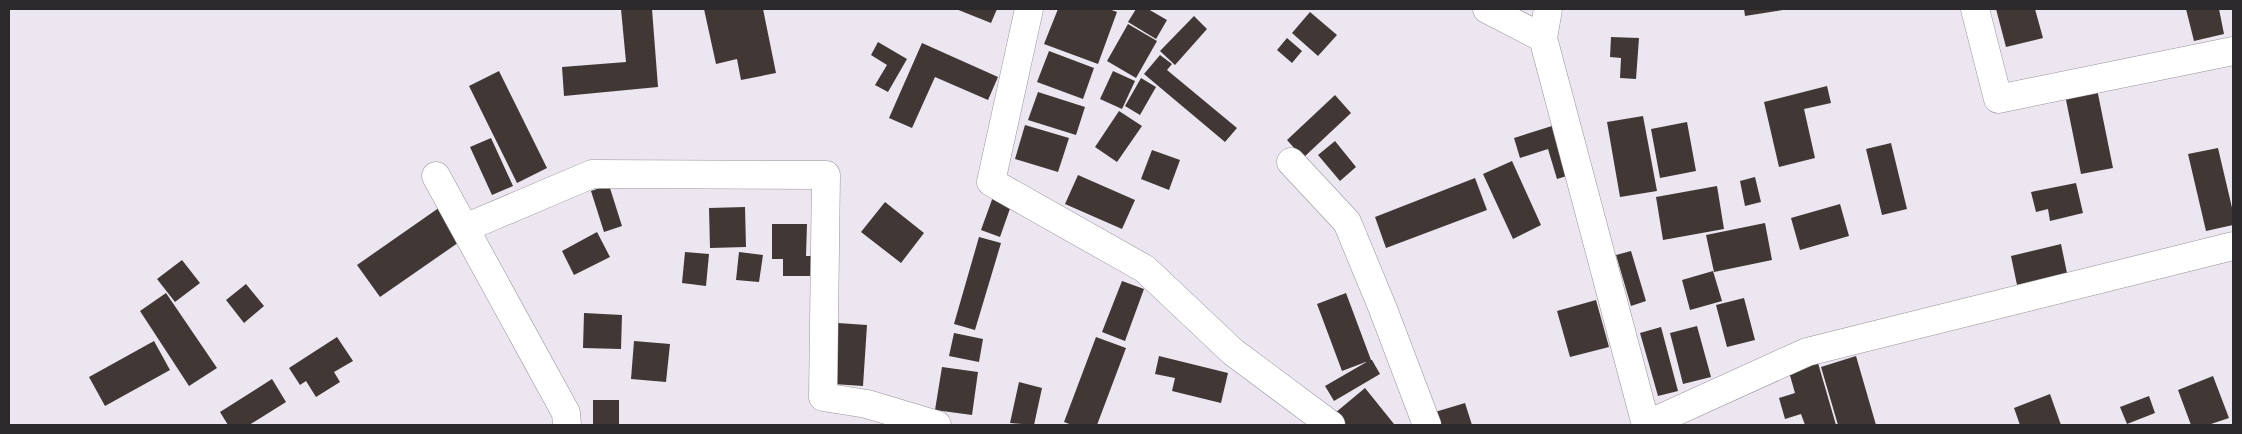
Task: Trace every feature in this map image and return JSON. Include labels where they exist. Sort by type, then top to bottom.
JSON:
[{"type":"street","points":[[1029,9],[991,182],[1145,269],[1233,352],[1331,425]]},
{"type":"street","points":[[1487,9],[1543,38]]},
{"type":"street","points":[[1548,9],[1543,38],[1646,425],[1688,416],[1807,352],[2233,246]]},
{"type":"street","points":[[1975,9],[1998,99],[2233,51]]},
{"type":"street","points":[[1291,162],[1347,222],[1383,308],[1427,425]]},
{"type":"street","points":[[465,228],[592,174],[826,175],[824,397],[867,404],[937,425]]},
{"type":"street","points":[[436,176],[566,413],[567,425]]},
{"type":"building","points":[[621,9],[652,9],[658,87],[564,96],[562,67],[626,62]]},
{"type":"building","points":[[704,9],[763,9],[776,73],[741,80],[737,59],[716,64]]},
{"type":"building","points":[[956,9],[997,9],[991,23]]},
{"type":"building","points":[[1058,9],[1109,9],[1117,12],[1098,64],[1044,44]]},
{"type":"building","points":[[1136,9],[1148,9],[1167,20],[1156,39],[1128,22]]},
{"type":"building","points":[[1744,9],[1783,9],[1783,10],[1745,16]]},
{"type":"building","points":[[1996,9],[2035,9],[2043,38],[2006,47]]},
{"type":"building","points":[[2186,9],[2219,9],[2224,34],[2194,41]]},
{"type":"building","points":[[1310,12],[1337,35],[1318,56],[1292,33]]},
{"type":"building","points":[[1194,16],[1207,29],[1175,65],[1160,51]]},
{"type":"building","points":[[1128,24],[1157,41],[1136,78],[1107,61]]},
{"type":"building","points":[[1611,37],[1639,38],[1636,79],[1620,78],[1621,58],[1610,57]]},
{"type":"building","points":[[1287,38],[1302,51],[1292,63],[1277,50]]},
{"type":"building","points":[[878,42],[907,59],[888,92],[875,85],[887,65],[871,55]]},
{"type":"building","points":[[922,43],[998,77],[988,100],[935,77],[912,128],[889,118]]},
{"type":"building","points":[[1049,51],[1094,68],[1083,99],[1037,82]]},
{"type":"building","points":[[1160,55],[1172,64],[1167,70],[1237,128],[1225,142],[1144,74]]},
{"type":"building","points":[[499,71],[547,168],[517,183],[469,86]]},
{"type":"building","points":[[1113,71],[1135,81],[1122,109],[1100,99]]},
{"type":"building","points":[[1141,78],[1156,87],[1140,115],[1125,106]]},
{"type":"building","points":[[1827,86],[1831,103],[1804,109],[1815,158],[1779,167],[1764,102]]},
{"type":"building","points":[[2097,89],[2113,168],[2081,174],[2065,95]]},
{"type":"building","points":[[1038,92],[1085,107],[1076,135],[1028,120]]},
{"type":"building","points":[[1335,95],[1351,113],[1303,158],[1287,140]]},
{"type":"building","points":[[1119,111],[1142,126],[1117,162],[1095,147]]},
{"type":"building","points":[[1643,116],[1657,191],[1620,197],[1607,122]]},
{"type":"building","points":[[1687,122],[1696,171],[1660,178],[1651,129]]},
{"type":"building","points":[[1025,125],[1069,138],[1058,172],[1015,159]]},
{"type":"building","points":[[1555,125],[1570,175],[1557,179],[1548,149],[1520,158],[1514,138]]},
{"type":"building","points":[[491,138],[513,186],[492,195],[470,147]]},
{"type":"building","points":[[1335,141],[1356,167],[1340,181],[1318,155]]},
{"type":"building","points":[[1891,143],[1907,209],[1882,215],[1866,149]]},
{"type":"building","points":[[2218,148],[2233,212],[2233,225],[2206,231],[2188,154]]},
{"type":"building","points":[[1152,150],[1180,160],[1169,190],[1141,179]]},
{"type":"building","points":[[1512,161],[1541,225],[1513,239],[1483,174]]},
{"type":"building","points":[[1078,175],[1135,200],[1122,229],[1065,204]]},
{"type":"building","points":[[1755,177],[1761,202],[1745,206],[1740,181]]},
{"type":"building","points":[[1475,178],[1487,210],[1386,248],[1375,217]]},
{"type":"building","points":[[2076,183],[2083,213],[2050,221],[2048,209],[2036,212],[2031,192]]},
{"type":"building","points":[[609,185],[622,226],[604,232],[591,191]]},
{"type":"building","points":[[1717,186],[1724,229],[1663,240],[1656,197]]},
{"type":"building","points":[[994,194],[1013,200],[1000,237],[981,230]]},
{"type":"building","points":[[885,202],[924,233],[901,263],[861,232]]},
{"type":"building","points":[[1840,204],[1849,236],[1800,250],[1791,218]]},
{"type":"building","points":[[443,205],[465,238],[380,297],[357,265]]},
{"type":"building","points":[[745,207],[746,247],[710,248],[709,208]]},
{"type":"building","points":[[1765,223],[1772,260],[1714,272],[1706,235]]},
{"type":"building","points":[[772,224],[807,224],[806,256],[815,256],[814,276],[783,276],[783,259],[772,259]]},
{"type":"building","points":[[597,232],[610,257],[574,275],[562,251]]},
{"type":"building","points":[[979,237],[1001,243],[975,330],[954,324]]},
{"type":"building","points":[[2061,244],[2067,273],[2017,285],[2011,256]]},
{"type":"building","points":[[1631,251],[1646,301],[1631,306],[1616,255]]},
{"type":"building","points":[[685,252],[709,254],[706,286],[682,283]]},
{"type":"building","points":[[739,252],[763,255],[759,282],[736,280]]},
{"type":"building","points":[[182,260],[200,283],[175,302],[157,279]]},
{"type":"building","points":[[1713,271],[1722,301],[1690,310],[1682,280]]},
{"type":"building","points":[[1122,281],[1144,289],[1125,341],[1102,332]]},
{"type":"building","points":[[246,284],[264,306],[244,323],[226,300]]},
{"type":"building","points":[[166,293],[217,368],[189,386],[140,311]]},
{"type":"building","points":[[1346,293],[1371,360],[1342,371],[1317,304]]},
{"type":"building","points":[[1744,298],[1755,340],[1727,347],[1716,305]]},
{"type":"building","points":[[1596,300],[1609,347],[1570,357],[1557,311]]},
{"type":"building","points":[[584,313],[622,315],[621,349],[583,348]]},
{"type":"building","points":[[838,323],[867,325],[863,386],[833,384]]},
{"type":"building","points":[[1697,326],[1711,377],[1683,384],[1670,333]]},
{"type":"building","points":[[1661,327],[1678,391],[1658,396],[1640,333]]},
{"type":"building","points":[[954,333],[983,339],[979,362],[949,356]]},
{"type":"building","points":[[337,337],[353,361],[334,372],[340,382],[316,397],[306,381],[300,385],[289,368]]},
{"type":"building","points":[[1096,337],[1126,348],[1097,425],[1072,425],[1064,422]]},
{"type":"building","points":[[154,341],[170,370],[105,406],[89,377]]},
{"type":"building","points":[[634,341],[670,344],[666,382],[631,379]]},
{"type":"building","points":[[1159,356],[1228,373],[1221,403],[1172,391],[1175,378],[1155,374]]},
{"type":"building","points":[[1856,356],[1876,425],[1838,425],[1821,367]]},
{"type":"building","points":[[1372,360],[1380,374],[1334,401],[1325,386]]},
{"type":"building","points":[[1818,363],[1836,425],[1805,425],[1801,414],[1785,419],[1779,398],[1795,393],[1789,372]]},
{"type":"building","points":[[942,367],[978,372],[972,415],[935,410]]},
{"type":"building","points":[[2213,376],[2229,418],[2208,425],[2191,425],[2178,390]]},
{"type":"building","points":[[272,379],[286,402],[249,425],[228,425],[220,412]]},
{"type":"building","points":[[1019,382],[1042,388],[1034,425],[1010,423]]},
{"type":"building","points":[[1365,388],[1393,425],[1345,425],[1335,413]]},
{"type":"building","points":[[2050,394],[2061,425],[2020,425],[2014,408]]},
{"type":"building","points":[[2149,396],[2155,413],[2127,424],[2120,407]]},
{"type":"building","points":[[593,400],[619,400],[619,425],[593,425]]},
{"type":"building","points":[[1465,403],[1472,425],[1439,425],[1435,412]]}]
